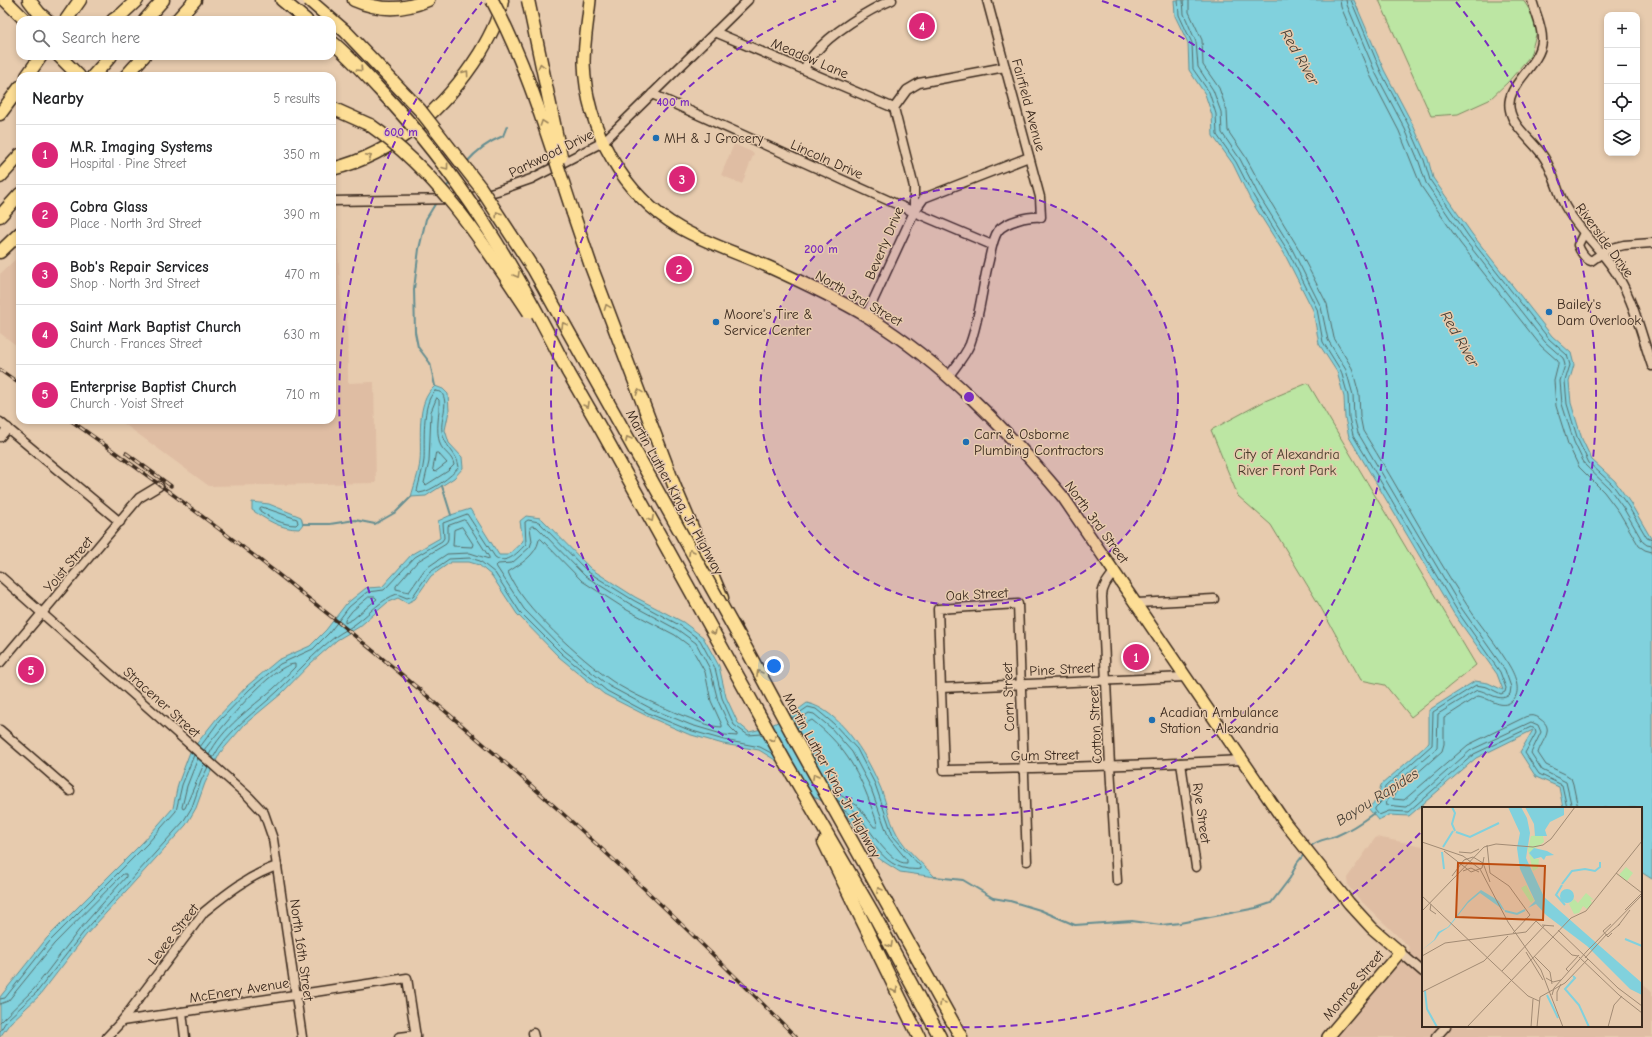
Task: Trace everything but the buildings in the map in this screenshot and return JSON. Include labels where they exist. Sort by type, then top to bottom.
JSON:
[{"type":"highway","points":[[5,0],[21,16]]},
{"type":"highway","points":[[29,0],[42,16]]},
{"type":"highway","points":[[69,16],[80,0]]},
{"type":"highway","points":[[119,16],[136,0]]},
{"type":"highway","points":[[181,16],[195,0]]},
{"type":"highway","points":[[282,0],[301,16]]},
{"type":"highway","name":"Martin Luther King, Jr Highway","points":[[309,0],[328,16]]},
{"type":"highway","points":[[354,0],[371,6],[396,9],[418,5],[428,0]]},
{"type":"highway","points":[[492,0],[507,28],[520,58],[591,266],[674,485],[738,635]]},
{"type":"highway","points":[[336,168],[361,160],[378,152],[399,139],[423,121],[440,104],[463,78],[484,46],[492,30],[502,0]]},
{"type":"highway","points":[[528,0],[573,213]]},
{"type":"highway","points":[[149,16],[160,4]]},
{"type":"highway","name":"Martin Luther King, Jr Highway","points":[[336,23],[408,95],[446,141],[498,213],[534,270],[738,635],[929,982],[961,1037]]},
{"type":"highway","points":[[336,46],[360,68],[403,114],[426,142],[467,195],[502,249],[568,372],[787,766],[873,913],[940,1037]]},
{"type":"highway","points":[[30,72],[38,60]]},
{"type":"highway","points":[[63,60],[75,72]]},
{"type":"highway","points":[[96,72],[107,60]]},
{"type":"highway","points":[[130,72],[140,60]]},
{"type":"highway","points":[[0,114],[16,92]]},
{"type":"highway","points":[[336,110],[370,125],[388,137],[418,165],[453,203],[480,237],[568,372]]},
{"type":"highway","points":[[0,177],[16,159]]},
{"type":"highway","points":[[0,216],[16,198]]},
{"type":"highway","points":[[0,252],[16,236]]},
{"type":"highway","points":[[787,766],[865,929],[919,1037]]},
{"type":"main road","name":"North 3rd Street","points":[[590,0],[585,44],[585,72],[593,112],[603,142],[619,171],[634,191],[667,220],[692,235],[769,267],[866,316],[916,350],[985,410],[1026,453],[1063,497],[1137,603],[1185,677],[1286,824],[1332,882],[1372,928],[1400,952]]},
{"type":"main road","name":"Monroe Street","points":[[1328,1037],[1400,952]]},
{"type":"street","name":"Parkwood Drive","points":[[336,201],[441,200],[479,196],[531,180],[603,142],[748,0]]},
{"type":"street","points":[[804,69],[814,54],[830,39],[879,6],[892,0]]},
{"type":"street","name":"Fairfield Avenue","points":[[987,0],[1040,197],[1041,217],[1033,216],[1023,218],[998,230],[992,245]]},
{"type":"street","name":"Riverside Drive","points":[[1532,2],[1540,24],[1542,41],[1531,66],[1512,91],[1510,97],[1510,110],[1516,123],[1545,159],[1565,206],[1575,222],[1601,253],[1619,278],[1652,366]]},
{"type":"street","name":"Meadow Lane","points":[[715,32],[894,108]]},
{"type":"street","points":[[894,108],[907,90],[919,83],[1005,67]]},
{"type":"street","name":"Lincoln Drive","points":[[652,94],[914,212],[992,245]]},
{"type":"street","name":"Beverly Drive","points":[[866,316],[914,212],[914,186],[894,108]]},
{"type":"street","points":[[914,212],[924,198],[1029,156]]},
{"type":"street","points":[[1584,233],[1578,245],[1579,249],[1588,260],[1593,260],[1608,249],[1624,245],[1652,243]]},
{"type":"street","points":[[948,377],[970,345],[992,245]]},
{"type":"street","points":[[0,422],[120,522]]},
{"type":"street","points":[[0,437],[8,428]]},
{"type":"street","name":"Yoist Street","points":[[0,663],[139,498],[159,486]]},
{"type":"street","name":"Cotton Street","points":[[1115,571],[1102,591],[1117,881]]},
{"type":"street","name":"Stracener Street","points":[[0,576],[249,797],[264,813],[273,839],[277,866]]},
{"type":"street","points":[[1137,603],[1214,599]]},
{"type":"street","name":"Oak Street","points":[[941,688],[938,609],[1018,604]]},
{"type":"street","name":"Corn Street","points":[[1018,604],[1027,861]]},
{"type":"street","name":"Pine Street","points":[[941,688],[1185,677]]},
{"type":"street","name":"Gum Street","points":[[941,688],[944,770],[1110,766],[1242,760]]},
{"type":"street","points":[[0,730],[70,790]]},
{"type":"street","name":"Rye Street","points":[[1181,763],[1196,867]]},
{"type":"street","name":"North 16th Street","points":[[277,866],[302,1037]]},
{"type":"street","name":"Levee Street","points":[[107,1037],[122,1021],[204,912],[218,900],[260,872],[277,866]]},
{"type":"street","points":[[1400,952],[1422,971]]},
{"type":"street","name":"McEnery Avenue","points":[[122,1021],[407,978],[416,1036]]},
{"type":"street","points":[[182,1012],[185,1037]]},
{"type":"street","points":[[1436,1037],[1445,1027]]},
{"type":"street","points":[[399,1037],[416,1036]]},
{"type":"shaded area","points":[[734,144],[754,153],[742,184],[721,175]]},
{"type":"shaded area","points":[[337,228],[341,310],[347,310],[348,383],[374,382],[376,483],[209,486],[124,424],[336,424]]},
{"type":"shaded area","points":[[16,259],[16,345],[0,333],[0,274]]},
{"type":"shaded area","points":[[1376,837],[1422,846],[1422,1027],[1642,1027],[1642,984],[1652,992],[1652,1037],[1335,1037],[1410,948],[1359,899],[1348,886],[1347,878]]},
{"type":"green space","points":[[1379,0],[1523,0],[1531,12],[1537,31],[1530,56],[1508,82],[1489,100],[1458,114],[1431,116]]},
{"type":"green space","name":"City of Alexandria River Front Park","points":[[1308,383],[1476,665],[1411,717],[1385,685],[1361,680],[1321,608],[1271,525],[1238,496],[1211,430],[1265,401]]},
{"type":"water","name":"Red River","points":[[1174,0],[1354,0],[1384,70],[1413,125],[1428,159],[1433,178],[1472,234],[1552,336],[1571,353],[1574,365],[1569,382],[1571,403],[1582,439],[1592,460],[1615,481],[1631,504],[1652,540],[1652,879],[1642,873],[1642,807],[1563,807],[1559,787],[1536,777],[1520,752],[1533,730],[1476,758],[1409,816],[1389,815],[1378,820],[1368,808],[1377,800],[1381,785],[1429,743],[1429,710],[1475,681],[1488,683],[1503,690],[1497,674],[1454,614],[1349,437],[1345,418],[1344,397],[1337,372],[1319,344],[1313,310],[1284,253],[1250,199],[1233,164],[1213,136],[1212,115],[1205,94],[1189,70],[1188,43],[1175,16]]},
{"type":"water","points":[[435,386],[443,389],[448,394],[449,411],[445,430],[449,443],[462,457],[463,468],[454,478],[426,496],[411,497],[418,474],[422,411],[424,402]]},
{"type":"water","points":[[252,502],[269,504],[301,517],[303,524],[299,529],[280,526],[252,510]]},
{"type":"water","points":[[470,509],[499,555],[508,555],[523,541],[520,521],[526,516],[541,518],[591,569],[635,597],[683,622],[703,637],[719,666],[726,697],[738,723],[749,732],[765,728],[780,721],[807,703],[819,707],[830,714],[850,735],[873,771],[881,788],[891,821],[900,840],[935,877],[900,872],[878,858],[848,817],[815,797],[801,781],[780,763],[759,750],[723,744],[688,734],[649,717],[604,694],[559,657],[517,614],[492,576],[479,565],[469,562],[451,562],[431,576],[415,599],[407,603],[398,598],[388,602],[359,627],[337,640],[311,663],[281,694],[245,724],[220,753],[205,783],[196,808],[186,825],[86,935],[40,995],[10,1023],[0,1037],[0,997],[47,938],[144,841],[173,808],[178,784],[190,752],[217,718],[247,686],[278,660],[310,646],[326,630],[346,604],[366,588],[382,587],[412,554],[440,538],[438,521]]},
{"type":"waterway","points":[[466,163],[483,147],[503,136],[507,126]]},
{"type":"waterway","points":[[445,189],[451,181]]},
{"type":"waterway","points":[[435,386],[430,363],[418,347],[415,332],[414,289],[419,249],[426,219],[437,201]]},
{"type":"waterway","points":[[442,486],[451,515]]},
{"type":"waterway","points":[[303,524],[330,524],[355,520],[375,524],[396,512],[411,497]]},
{"type":"waterway","name":"Bayou Rapides","points":[[1310,847],[1319,841],[1336,836],[1346,831],[1374,813]]},
{"type":"waterway","name":"Bayou Rapides","points":[[935,877],[963,880],[993,898],[1010,901],[1040,910],[1075,925],[1132,921],[1161,925],[1180,923],[1256,908],[1271,903],[1290,878],[1297,863],[1305,853]]},
{"type":"railway","points":[[0,370],[16,381]]},
{"type":"railway","points":[[76,424],[173,494],[274,571],[347,629],[491,750],[651,895],[796,1037]]},
{"type":"railway","points":[[126,453],[171,486]]},
{"type":"place","name":"Saint Mark Baptist Church","points":[[922,26]]},
{"type":"place","name":"MH & J Grocery","points":[[656,138]]},
{"type":"place","name":"Bob's Repair Services","points":[[682,179]]},
{"type":"place","name":"Cobra Glass","points":[[679,269]]},
{"type":"place","name":"Bailey's Dam Overlook","points":[[1549,312]]},
{"type":"place","name":"Moore's Tire & Service Center","points":[[716,322]]},
{"type":"place","name":"Carr & Osborne Plumbing Contractors","points":[[966,442]]},
{"type":"place","name":"M.R. Imaging Systems","points":[[1136,657]]},
{"type":"place","name":"Enterprise Baptist Church","points":[[31,670]]},
{"type":"place","name":"Acadian Ambulance Station - Alexandria","points":[[1152,720]]}]
